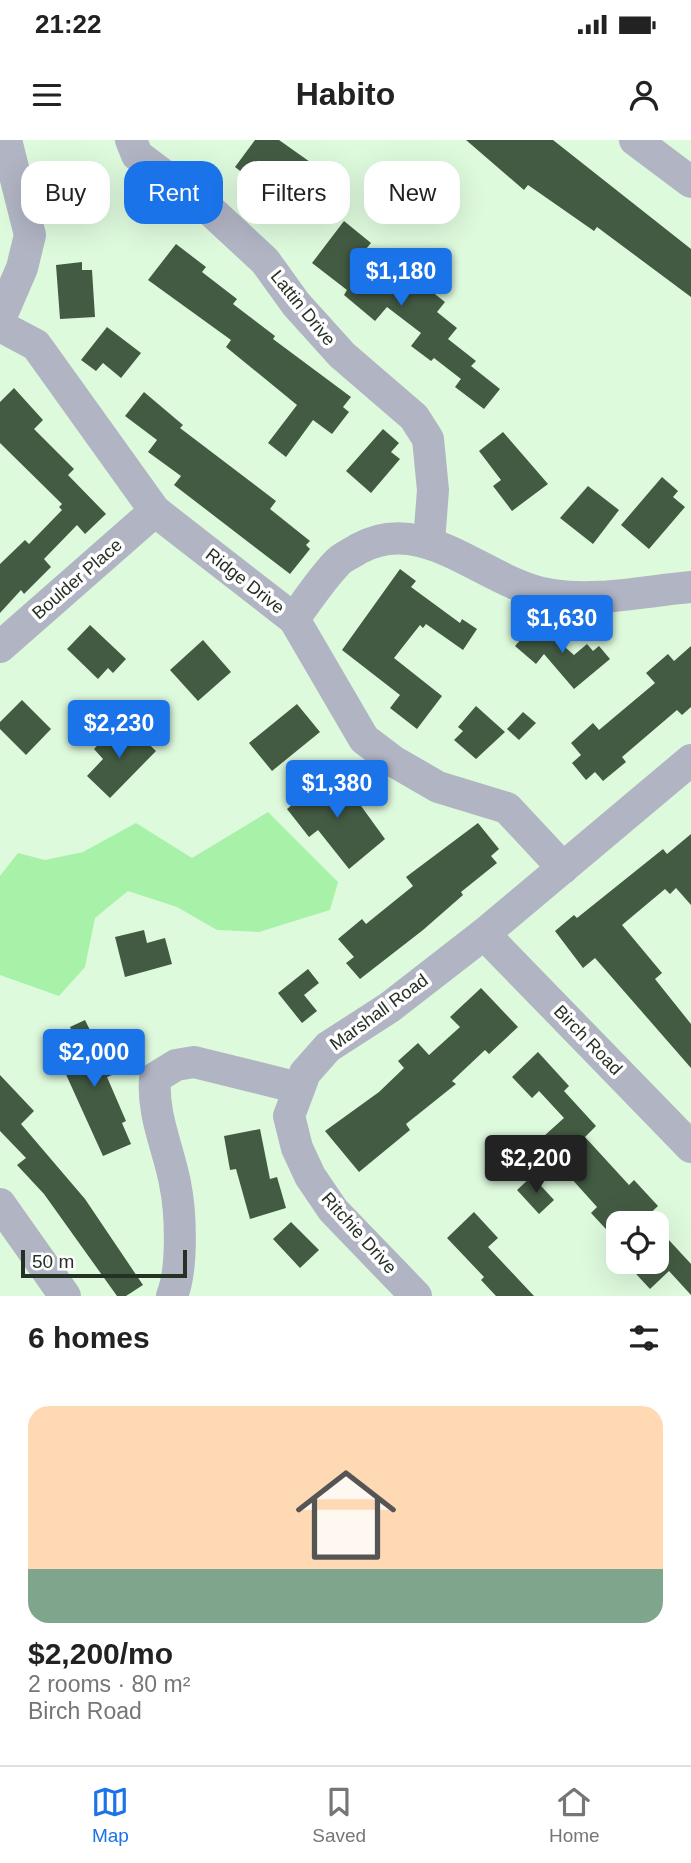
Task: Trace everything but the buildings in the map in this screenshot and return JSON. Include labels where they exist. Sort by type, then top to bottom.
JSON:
[{"type":"street","points":[[0,319],[22,268],[30,235],[6,140]]},
{"type":"street","name":"Lattin Drive","points":[[131,140],[137,155],[210,210],[265,261],[296,304],[342,355],[414,417],[428,439],[433,490],[429,542]]},
{"type":"street","points":[[635,140],[691,182]]},
{"type":"street","name":"Ridge Drive","points":[[0,326],[36,345],[155,512],[294,619],[364,739],[438,787],[507,808],[563,867]]},
{"type":"street","name":"Boulder Place","points":[[0,647],[155,512]]},
{"type":"street","points":[[294,619],[337,561],[370,543],[399,536],[429,542],[500,579],[547,594],[591,597],[691,587]]},
{"type":"street","name":"Marshall Road","points":[[299,1087],[305,1073],[328,1047],[390,1007],[484,934],[691,761]]},
{"type":"street","name":"Birch Road","points":[[484,934],[691,1147]]},
{"type":"street","points":[[172,1296],[179,1258],[176,1185],[153,1102],[155,1077],[176,1065],[194,1062],[299,1087]]},
{"type":"street","name":"Ritchie Drive","points":[[299,1087],[289,1116],[297,1148],[310,1176],[333,1210],[416,1296]]},
{"type":"street","points":[[0,1204],[65,1296]]},
{"type":"green space","points":[[268,812],[338,882],[330,910],[259,932],[217,930],[177,907],[128,891],[95,918],[85,967],[59,996],[0,975],[0,876],[18,853],[45,860],[83,852],[136,823],[192,858]]}]
